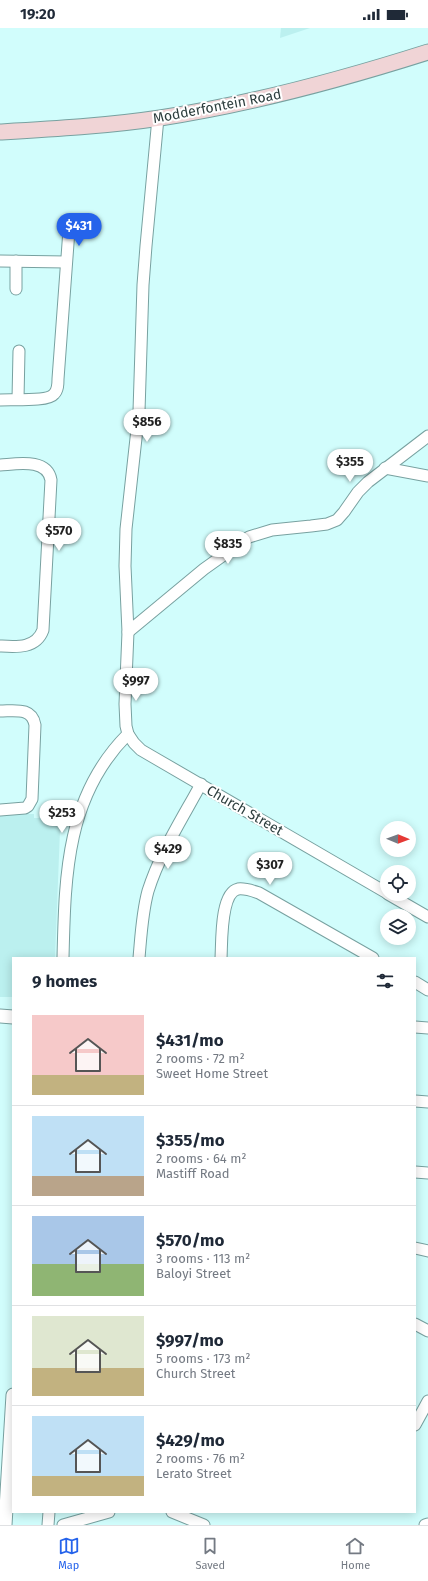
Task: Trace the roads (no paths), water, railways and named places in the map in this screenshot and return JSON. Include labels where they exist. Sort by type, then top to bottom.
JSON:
[{"type":"main road","name":"Modderfontein Road","points":[[0,132],[84,126],[158,118],[224,107],[285,94],[334,81],[428,52]]},
{"type":"street","points":[[63,957],[66,879],[76,825],[88,789],[100,768],[128,734],[124,716],[128,632],[125,566],[126,529],[137,436],[143,286],[158,118]]},
{"type":"street","points":[[0,400],[46,399],[53,396],[56,392],[69,230]]},
{"type":"street","points":[[0,261],[66,262]]},
{"type":"street","points":[[16,261],[16,289]]},
{"type":"street","points":[[18,352],[18,399]]},
{"type":"street","points":[[128,632],[204,569],[249,537],[272,530],[327,524],[337,520],[358,492],[385,468],[428,436]]},
{"type":"street","points":[[0,465],[39,465],[47,470],[51,480],[43,630],[38,639],[27,646],[0,646]]},
{"type":"street","points":[[385,468],[428,476]]},
{"type":"street","points":[[0,711],[25,712],[32,716],[35,725],[33,794],[28,806],[21,809],[0,810]]},
{"type":"street","name":"Church Street","points":[[128,734],[141,750],[380,889]]},
{"type":"street","points":[[139,957],[142,926],[148,892],[153,878],[163,853],[201,784]]},
{"type":"street","points":[[221,957],[222,925],[228,898],[237,890],[245,889],[260,893],[371,957]]},
{"type":"street","name":"Church Street","points":[[400,901],[428,917]]},
{"type":"street","points":[[416,983],[428,990]]},
{"type":"street","points":[[0,1016],[12,1016]]},
{"type":"street","points":[[416,1026],[428,1028]]},
{"type":"street","points":[[416,1101],[428,1102]]},
{"type":"street","points":[[416,1172],[428,1173]]},
{"type":"street","points":[[416,1248],[428,1251]]},
{"type":"street","points":[[416,1325],[428,1331]]},
{"type":"street","points":[[416,1422],[423,1404]]},
{"type":"street","points":[[5,1525],[12,1411]]},
{"type":"street","points":[[48,1513],[48,1525]]},
{"type":"street","points":[[63,1525],[98,1521],[108,1513]]},
{"type":"street","points":[[174,1513],[204,1525]]}]
